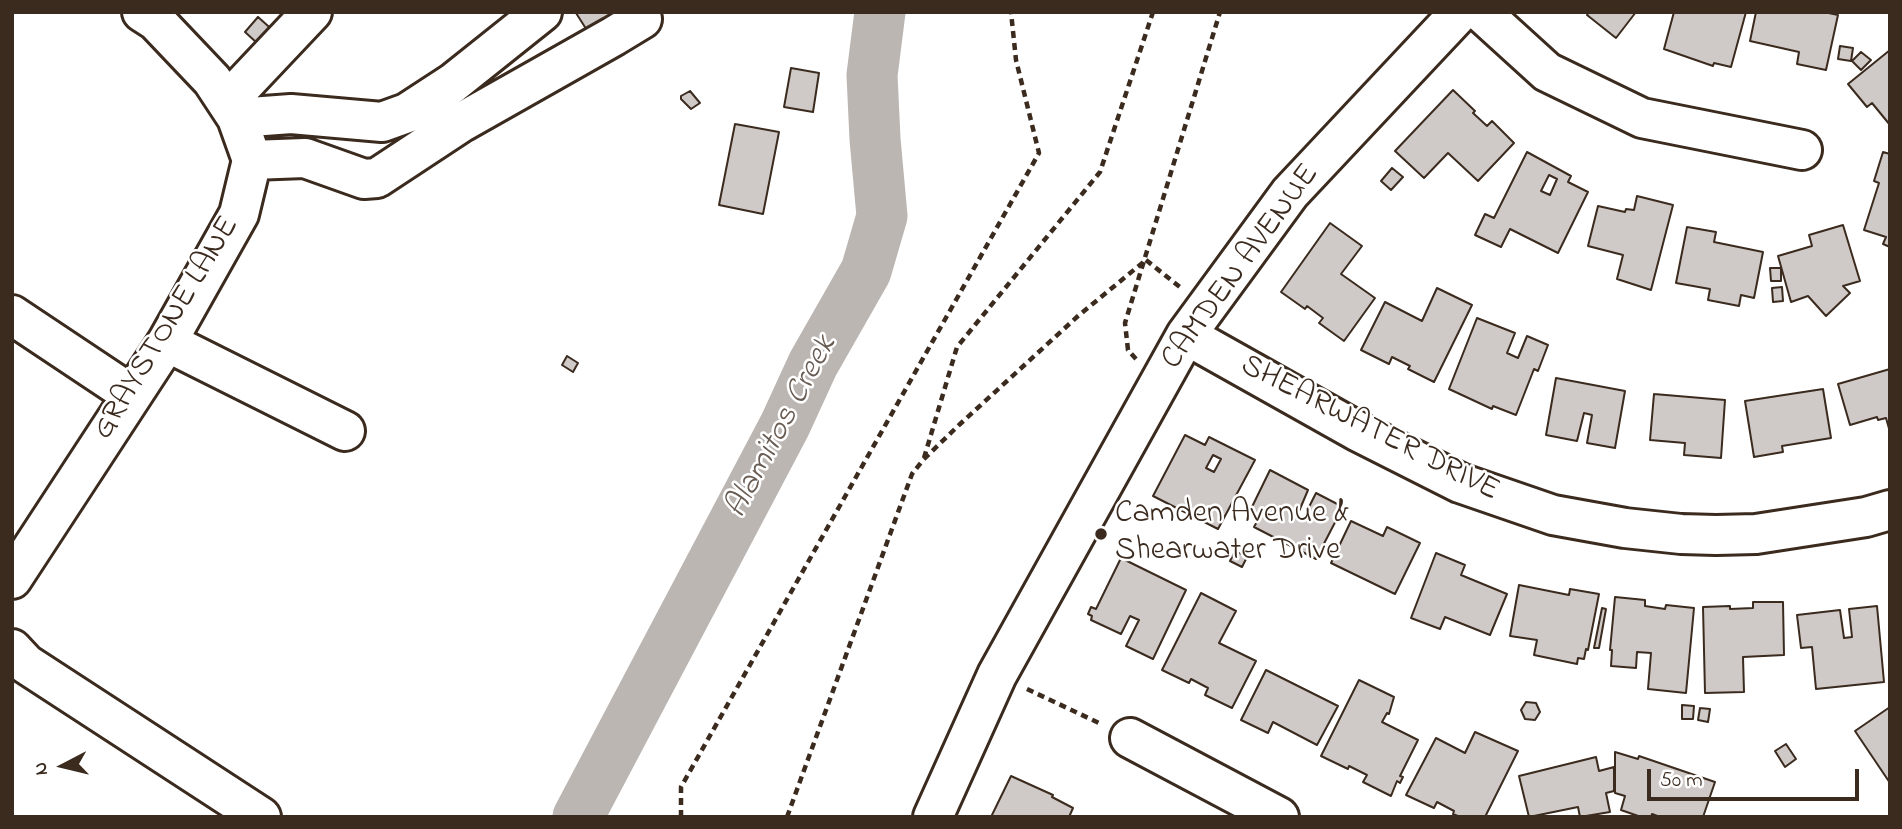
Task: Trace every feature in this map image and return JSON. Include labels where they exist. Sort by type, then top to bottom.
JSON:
[{"type":"street","points":[[142,12],[156,21],[212,80],[232,110],[252,160],[305,158],[365,179],[377,178],[462,122],[642,19],[640,12]]},
{"type":"street","points":[[232,110],[312,12]]},
{"type":"street","points":[[232,110],[382,122],[407,113],[453,83],[542,12]]},
{"type":"street","name":"CAMDEN AVENUE","points":[[933,817],[997,675],[1196,321],[1290,193],[1460,12]]},
{"type":"street","points":[[1481,12],[1547,72],[1642,118],[1802,150]]},
{"type":"street","name":"GRAYSTONE LANE","points":[[12,579],[167,342],[239,215],[252,160]]},
{"type":"street","points":[[12,315],[132,395]]},
{"type":"street","name":"SHEARWATER DRIVE","points":[[1196,321],[1357,431],[1460,483],[1553,515],[1625,528],[1716,535],[1756,534],[1866,517],[1890,510]]},
{"type":"street","points":[[167,342],[345,431]]},
{"type":"street","points":[[12,649],[26,664],[261,817]]},
{"type":"street","points":[[1129,738],[1279,817]]},
{"type":"path","points":[[681,817],[681,787],[1039,153],[1016,60],[1011,12]]},
{"type":"path","points":[[923,460],[957,348],[1100,172],[1153,12]]},
{"type":"path","points":[[1162,378],[1134,358],[1128,350],[1125,323],[1220,12]]},
{"type":"path","points":[[788,817],[912,474],[923,460],[1078,316],[1146,260]]},
{"type":"path","points":[[1146,260],[1196,321]]},
{"type":"path","points":[[997,675],[1129,738]]},
{"type":"building","points":[[611,12],[615,20],[590,35],[576,13]]},
{"type":"building","points":[[1589,12],[1636,12],[1616,38],[1587,15]]},
{"type":"building","points":[[1674,12],[1746,12],[1731,67],[1714,63],[1713,66],[1664,49]]},
{"type":"building","points":[[1756,12],[1824,12],[1838,15],[1826,70],[1797,64],[1799,52],[1750,41]]},
{"type":"building","points":[[258,17],[277,34],[257,43],[245,32]]},
{"type":"building","points":[[1840,46],[1853,48],[1851,61],[1838,59]]},
{"type":"building","points":[[1890,50],[1890,125],[1872,103],[1867,107],[1848,84]]},
{"type":"building","points":[[1861,52],[1871,60],[1861,70],[1852,61]]},
{"type":"building","points":[[791,68],[819,73],[813,112],[784,107]]},
{"type":"building","points":[[1453,90],[1487,126],[1492,121],[1514,143],[1478,181],[1448,153],[1424,178],[1395,151]]},
{"type":"building","points":[[690,91],[700,103],[691,109],[681,99],[681,96]]},
{"type":"building","points":[[735,124],[779,132],[763,214],[719,205]]},
{"type":"building","points":[[1527,152],[1571,176],[1568,182],[1588,192],[1558,253],[1510,229],[1501,247],[1475,235],[1485,214],[1494,218]],"holes":[[[1549,175],[1557,179],[1550,195],[1541,191]]]},
{"type":"building","points":[[1883,152],[1890,154],[1890,247],[1883,244],[1886,237],[1864,230],[1879,183],[1874,181]]},
{"type":"building","points":[[1392,168],[1403,177],[1391,190],[1381,181]]},
{"type":"building","points":[[1637,196],[1673,205],[1651,290],[1617,279],[1623,255],[1588,246],[1598,206],[1625,212],[1626,209],[1634,210]]},
{"type":"building","points":[[1330,223],[1362,246],[1341,274],[1375,298],[1344,341],[1319,323],[1323,318],[1281,292]]},
{"type":"building","points":[[1843,225],[1860,281],[1843,286],[1850,293],[1826,316],[1808,296],[1791,302],[1778,256],[1812,246],[1809,235]]},
{"type":"building","points":[[1687,227],[1716,232],[1714,242],[1763,252],[1754,298],[1741,295],[1739,306],[1708,300],[1710,289],[1676,283]]},
{"type":"building","points":[[1770,268],[1781,268],[1781,281],[1771,281]]},
{"type":"building","points":[[1782,287],[1783,301],[1773,302],[1772,288]]},
{"type":"building","points":[[1437,288],[1472,305],[1434,382],[1408,369],[1410,366],[1392,357],[1389,364],[1361,350],[1385,302],[1422,321]]},
{"type":"building","points":[[1477,318],[1515,333],[1507,353],[1518,358],[1527,336],[1548,345],[1538,371],[1534,369],[1516,415],[1493,406],[1492,409],[1449,389]]},
{"type":"building","points":[[567,356],[578,363],[573,372],[562,365]]},
{"type":"building","points":[[1890,369],[1890,432],[1886,418],[1878,420],[1877,417],[1850,425],[1838,384]]},
{"type":"building","points":[[1556,378],[1625,391],[1615,448],[1587,443],[1592,415],[1584,413],[1577,441],[1546,435]]},
{"type":"building","points":[[1823,389],[1831,438],[1782,446],[1783,452],[1754,457],[1745,401]]},
{"type":"building","points":[[1654,394],[1725,400],[1721,458],[1684,455],[1685,443],[1650,440]]},
{"type":"building","points":[[1185,435],[1205,445],[1209,437],[1255,460],[1218,529],[1153,496]],"holes":[[[1213,455],[1221,459],[1214,472],[1206,468]]]},
{"type":"building","points":[[1270,470],[1308,490],[1297,516],[1303,519],[1316,493],[1343,507],[1316,559],[1254,527],[1259,518],[1249,513]]},
{"type":"building","points":[[1351,521],[1383,536],[1387,527],[1420,543],[1395,594],[1331,563]]},
{"type":"building","points":[[1235,551],[1247,557],[1242,567],[1230,561]]},
{"type":"building","points":[[1436,553],[1465,565],[1461,575],[1507,594],[1490,635],[1445,617],[1440,629],[1411,618]]},
{"type":"building","points":[[1121,558],[1186,590],[1153,659],[1126,646],[1139,620],[1130,616],[1121,634],[1091,620],[1092,616],[1088,614],[1091,607],[1096,609]]},
{"type":"building","points":[[1519,585],[1569,595],[1570,589],[1599,594],[1584,659],[1578,658],[1577,664],[1534,655],[1537,640],[1510,636]]},
{"type":"building","points":[[1201,593],[1236,611],[1219,643],[1256,661],[1232,708],[1205,695],[1208,688],[1191,679],[1189,683],[1162,670]]},
{"type":"building","points":[[1615,597],[1645,600],[1645,606],[1665,609],[1666,605],[1694,608],[1686,693],[1648,689],[1651,653],[1637,652],[1636,668],[1611,666]]},
{"type":"building","points":[[1753,602],[1783,602],[1784,655],[1743,657],[1744,692],[1705,693],[1703,607],[1753,608]]},
{"type":"building","points":[[1877,606],[1884,682],[1816,689],[1812,647],[1801,648],[1797,615],[1840,610],[1844,638],[1852,637],[1849,609]]},
{"type":"building","points":[[1602,608],[1606,609],[1599,648],[1594,648]]},
{"type":"building","points":[[1266,670],[1338,706],[1317,745],[1273,722],[1268,733],[1241,720]]},
{"type":"building","points":[[1359,680],[1394,697],[1389,714],[1387,713],[1382,722],[1418,740],[1400,776],[1403,777],[1400,783],[1397,781],[1391,796],[1363,782],[1367,775],[1321,756]]},
{"type":"building","points":[[1526,702],[1536,703],[1540,712],[1535,720],[1525,719],[1521,710]]},
{"type":"building","points":[[1682,705],[1694,706],[1693,719],[1682,719]]},
{"type":"building","points":[[1890,707],[1890,783],[1855,731]]},
{"type":"building","points":[[1700,708],[1710,709],[1708,722],[1698,720]]},
{"type":"building","points":[[1475,732],[1518,751],[1485,817],[1460,817],[1437,802],[1434,808],[1406,795],[1436,738],[1465,753]]},
{"type":"building","points":[[1786,744],[1796,759],[1785,767],[1775,751]]},
{"type":"building","points":[[1615,752],[1638,759],[1639,756],[1715,782],[1703,817],[1660,817],[1652,814],[1651,817],[1641,817],[1621,810],[1625,796],[1615,793]]},
{"type":"building","points":[[1596,757],[1599,771],[1614,767],[1614,791],[1606,793],[1610,812],[1580,817],[1578,807],[1529,817],[1519,776]]},
{"type":"building","points":[[1011,776],[1053,795],[1052,797],[1073,808],[1069,817],[991,817]]},
{"type":"waterway","name":"Alamitos Creek","points":[[578,817],[785,425],[813,364],[866,271],[882,216],[872,75],[880,12]]},
{"type":"place","name":"Camden Avenue & Shearwater Drive","points":[[1101,534]]}]
